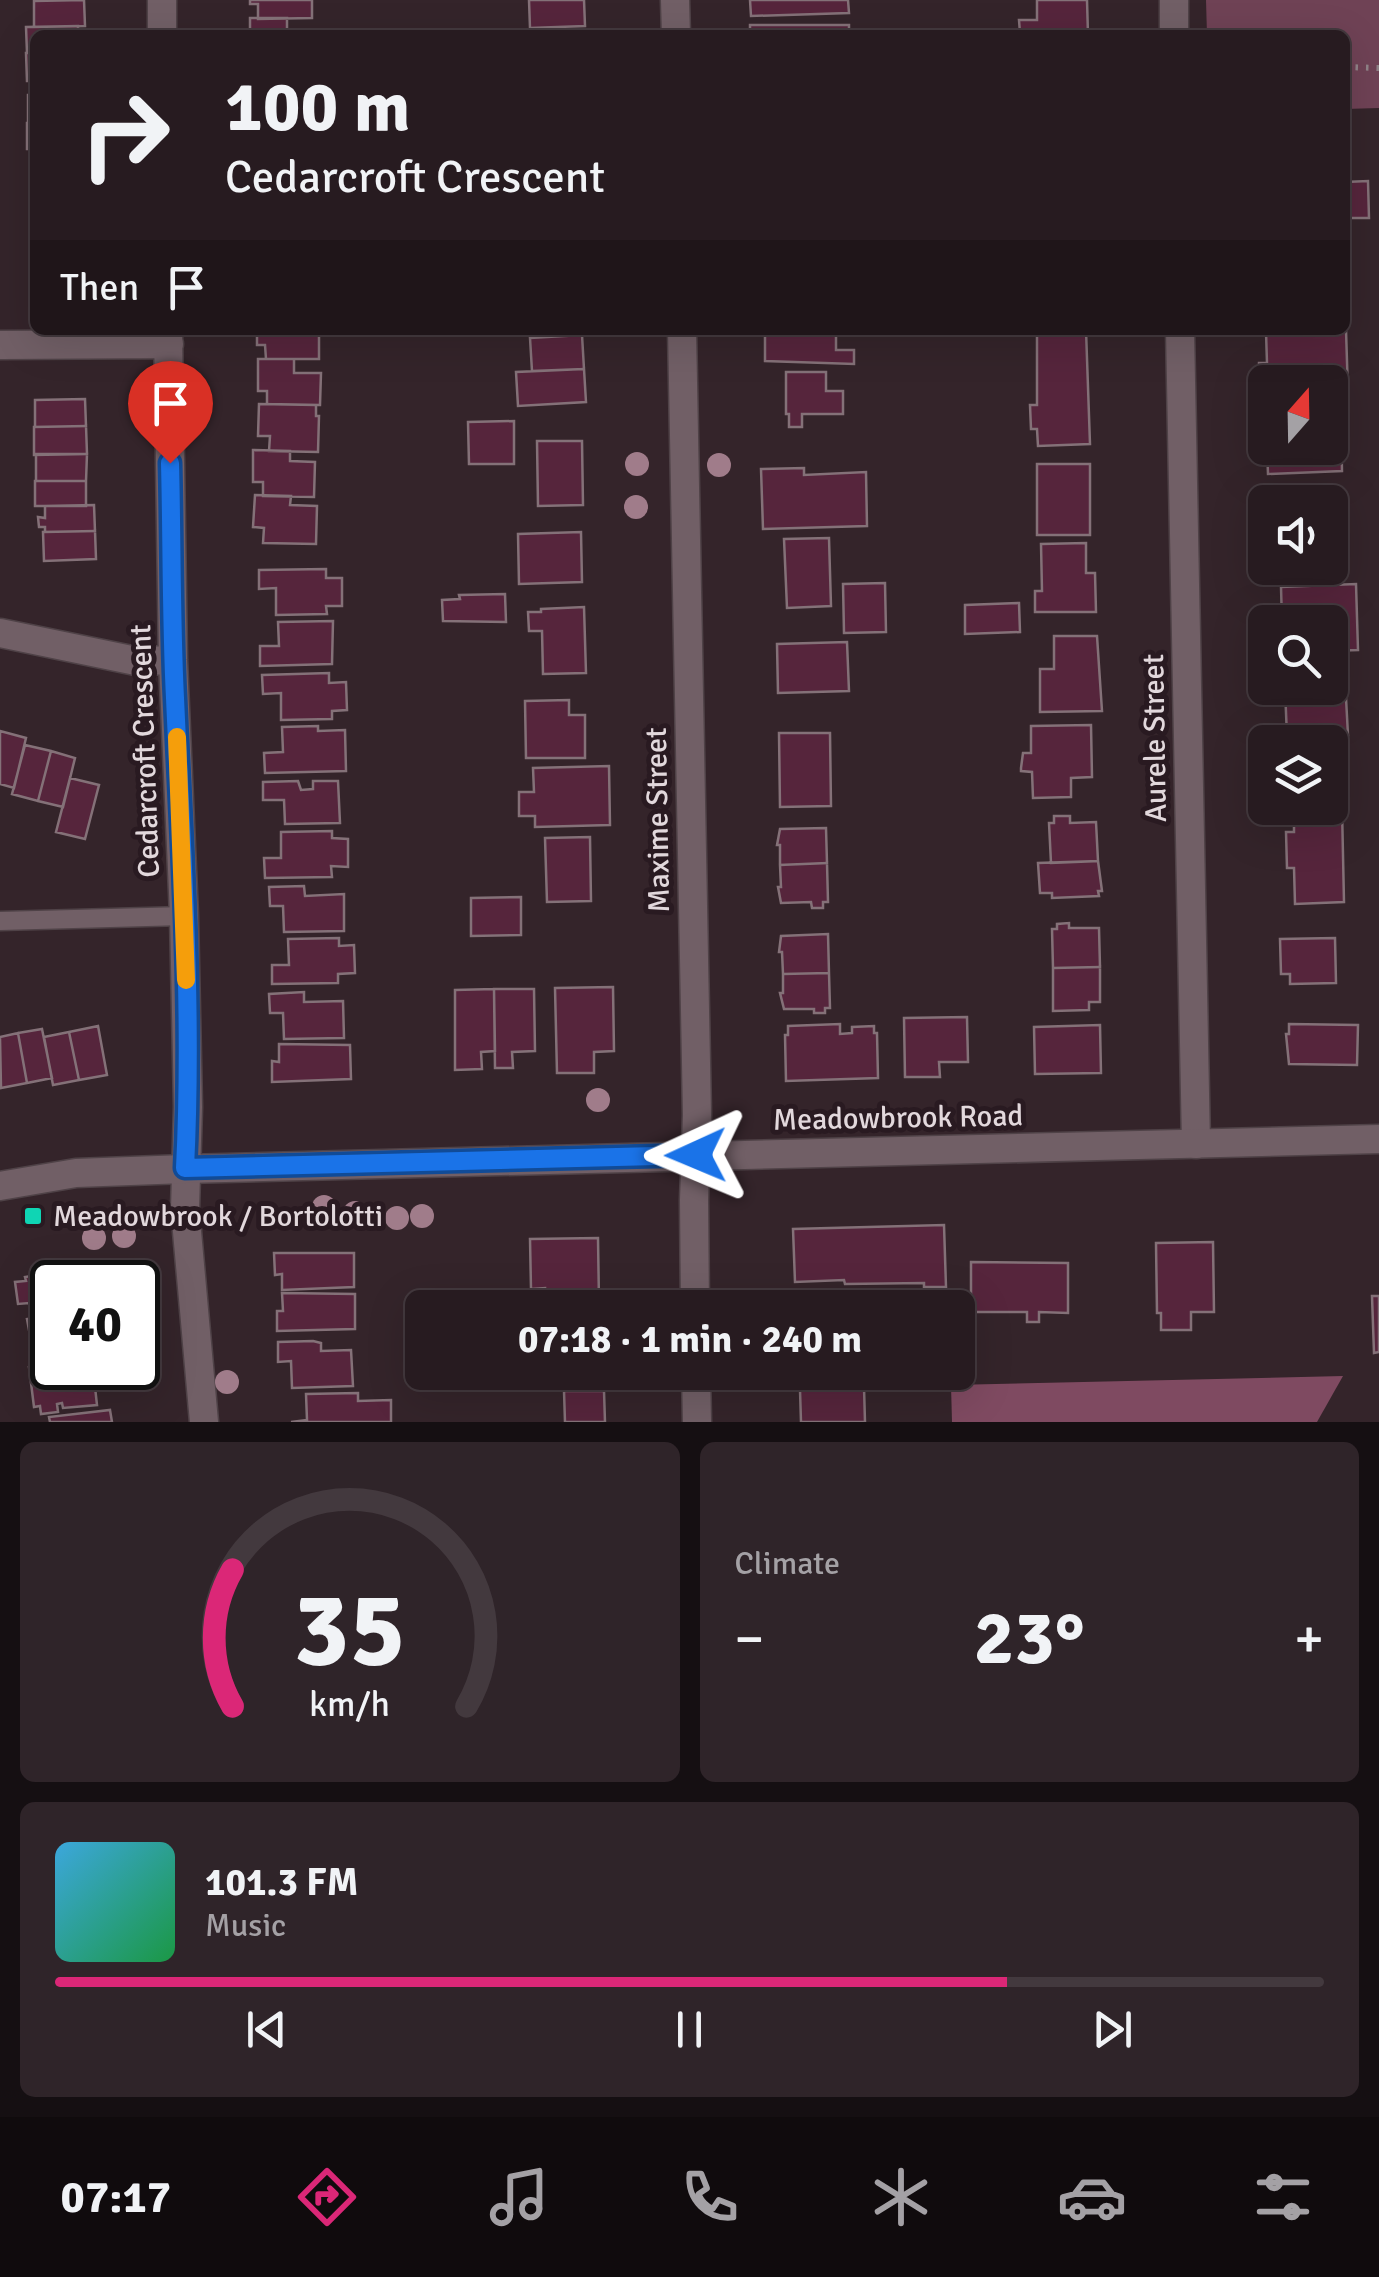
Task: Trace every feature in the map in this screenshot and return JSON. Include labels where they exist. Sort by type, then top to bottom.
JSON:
[{"type":"street","points":[[162,0],[162,30]]},
{"type":"street","points":[[675,0],[676,30]]},
{"type":"street","points":[[1174,0],[1174,30]]},
{"type":"street","name":"Maxime Street","points":[[682,335],[695,1290]]},
{"type":"street","name":"Aurele Street","points":[[1180,335],[1196,1144]]},
{"type":"street","points":[[0,345],[168,337]]},
{"type":"street","name":"Cedarcroft Crescent","points":[[168,337],[173,660],[188,1107],[185,1208],[204,1422]]},
{"type":"street","points":[[0,632],[136,661],[173,660]]},
{"type":"street","name":"Meadowbrook Road","points":[[0,1186],[76,1173],[185,1168],[1379,1140]]},
{"type":"street","points":[[696,1390],[697,1422]]},
{"type":"lane","points":[[0,921],[184,916]]},
{"type":"path","points":[[1350,66],[1379,68]]},
{"type":"shaded area","points":[[1206,0],[1379,0],[1379,108],[1350,109],[1350,30],[1207,30]]},
{"type":"shaded area","points":[[1343,1376],[1317,1422],[952,1422],[951,1390],[975,1390],[975,1384]]},
{"type":"building","points":[[84,0],[85,26],[34,27],[34,1]]},
{"type":"building","points":[[250,0],[312,0],[312,18],[258,19],[258,4],[250,4]]},
{"type":"building","points":[[529,0],[584,0],[585,26],[530,28]]},
{"type":"building","points":[[750,0],[848,0],[849,13],[751,16]]},
{"type":"building","points":[[1037,0],[1087,0],[1088,30],[1020,30],[1019,20],[1037,20]]},
{"type":"building","points":[[250,18],[287,18],[287,30],[250,30]]},
{"type":"building","points":[[750,25],[849,25],[849,30],[750,30]]},
{"type":"building","points":[[78,26],[78,30],[30,30],[27,53],[26,27]]},
{"type":"building","points":[[26,53],[30,53],[30,81]]},
{"type":"building","points":[[27,123],[30,123],[30,149]]},
{"type":"building","points":[[1368,181],[1369,218],[1350,218],[1350,182]]},
{"type":"building","points":[[257,335],[319,335],[319,359],[266,359],[265,345],[257,345]]},
{"type":"building","points":[[582,335],[584,369],[532,371],[530,338]]},
{"type":"building","points":[[765,335],[836,335],[836,350],[854,350],[854,364],[765,361]]},
{"type":"building","points":[[1037,335],[1086,335],[1090,444],[1038,446],[1037,429],[1031,429],[1030,405],[1037,405]]},
{"type":"building","points":[[1266,335],[1346,335],[1347,365],[1259,363],[1267,363]]},
{"type":"building","points":[[258,359],[294,359],[294,373],[321,373],[320,405],[267,404],[267,391],[258,391]]},
{"type":"building","points":[[584,369],[586,402],[518,406],[516,372]]},
{"type":"building","points":[[786,372],[826,372],[826,391],[843,391],[843,414],[802,414],[802,427],[789,427]]},
{"type":"building","points":[[85,399],[86,426],[35,427],[35,400]]},
{"type":"building","points":[[259,404],[316,405],[318,452],[269,451],[270,436],[258,436]]},
{"type":"building","points":[[514,421],[514,464],[469,464],[468,422]]},
{"type":"building","points":[[86,426],[87,454],[34,455],[34,427]]},
{"type":"building","points":[[537,441],[582,441],[583,505],[538,506]]},
{"type":"building","points":[[253,450],[290,451],[290,461],[315,462],[314,497],[263,496],[263,482],[253,482]]},
{"type":"building","points":[[36,454],[87,454],[86,481],[36,481]]},
{"type":"building","points":[[1037,464],[1090,464],[1090,535],[1037,535]]},
{"type":"building","points":[[1268,465],[1342,465],[1342,471],[1268,474]]},
{"type":"building","points":[[804,468],[804,475],[866,472],[867,526],[763,529],[761,469]]},
{"type":"building","points":[[35,481],[86,481],[86,506],[35,506]]},
{"type":"building","points":[[255,495],[291,496],[290,505],[317,506],[316,544],[263,543],[264,528],[253,527]]},
{"type":"building","points":[[94,505],[95,531],[45,532],[45,527],[39,527],[38,517],[45,518],[45,506]]},
{"type":"building","points":[[95,531],[96,559],[44,561],[43,532]]},
{"type":"building","points":[[581,532],[582,582],[519,584],[518,534]]},
{"type":"building","points":[[829,538],[831,606],[787,608],[784,539]]},
{"type":"building","points":[[1086,543],[1086,573],[1095,573],[1096,612],[1035,612],[1035,591],[1042,591],[1041,544]]},
{"type":"building","points":[[326,569],[326,578],[342,578],[342,606],[326,606],[327,614],[276,615],[276,588],[259,589],[259,570]]},
{"type":"building","points":[[885,583],[886,632],[844,633],[843,584]]},
{"type":"building","points":[[1356,584],[1358,650],[1348,650],[1348,605],[1282,605],[1281,587]]},
{"type":"building","points":[[505,594],[506,622],[443,621],[442,600],[460,599],[459,595]]},
{"type":"building","points":[[1019,603],[1020,632],[965,634],[965,605]]},
{"type":"building","points":[[584,607],[586,673],[543,674],[542,631],[529,631],[528,612]]},
{"type":"building","points":[[333,621],[332,664],[260,666],[260,646],[279,646],[278,622]]},
{"type":"building","points":[[1054,636],[1097,636],[1102,711],[1040,712],[1040,669],[1054,669]]},
{"type":"building","points":[[847,642],[849,691],[778,693],[777,644]]},
{"type":"building","points":[[329,673],[329,683],[346,682],[347,710],[332,711],[332,719],[281,720],[281,693],[263,694],[262,675]]},
{"type":"building","points":[[569,700],[569,715],[585,715],[585,758],[526,758],[525,701]]},
{"type":"building","points":[[1286,705],[1346,705],[1347,725],[1287,725]]},
{"type":"building","points":[[1091,725],[1092,777],[1071,778],[1071,797],[1033,798],[1032,772],[1021,771],[1023,753],[1031,753],[1031,726]]},
{"type":"building","points":[[318,726],[318,731],[345,730],[346,771],[265,773],[264,753],[283,752],[282,727]]},
{"type":"building","points":[[0,731],[26,738],[14,788],[0,784]]},
{"type":"building","points":[[779,733],[830,733],[831,806],[780,807]]},
{"type":"building","points":[[25,745],[51,751],[38,801],[12,794]]},
{"type":"building","points":[[51,751],[75,758],[63,807],[38,801]]},
{"type":"building","points":[[609,766],[610,825],[535,827],[535,816],[519,816],[519,792],[534,792],[533,768]]},
{"type":"building","points":[[70,778],[99,785],[85,839],[56,832]]},
{"type":"building","points":[[298,781],[301,790],[313,789],[313,781],[338,781],[340,823],[285,824],[284,800],[263,800],[263,782]]},
{"type":"building","points":[[1054,816],[1070,816],[1070,823],[1096,822],[1098,861],[1051,863],[1049,823],[1054,823]]},
{"type":"building","points":[[1294,825],[1342,825],[1344,902],[1295,904],[1294,868],[1287,868],[1286,832],[1294,832]]},
{"type":"building","points":[[826,828],[827,863],[780,865],[780,829]]},
{"type":"building","points":[[332,831],[332,838],[348,839],[348,867],[331,866],[332,877],[265,878],[264,858],[281,858],[281,832]]},
{"type":"building","points":[[590,837],[591,901],[547,902],[545,838]]},
{"type":"building","points":[[1098,861],[1102,891],[1098,891],[1099,896],[1052,898],[1052,893],[1040,893],[1038,863]]},
{"type":"building","points":[[827,863],[828,902],[823,902],[823,908],[812,908],[811,902],[781,903],[780,865]]},
{"type":"building","points":[[304,886],[305,896],[344,894],[344,931],[284,932],[283,906],[270,906],[269,887]]},
{"type":"building","points":[[521,897],[521,935],[471,936],[471,898]]},
{"type":"building","points":[[1069,923],[1069,928],[1099,928],[1100,967],[1053,968],[1052,929],[1057,929],[1057,924]]},
{"type":"building","points":[[828,934],[829,973],[783,974],[781,936]]},
{"type":"building","points":[[339,938],[339,946],[354,945],[355,973],[338,974],[338,983],[272,984],[272,965],[289,965],[288,939]]},
{"type":"building","points":[[1335,938],[1336,983],[1290,984],[1290,974],[1281,974],[1280,939]]},
{"type":"building","points":[[1100,967],[1100,1002],[1089,1002],[1089,1010],[1053,1011],[1053,968]]},
{"type":"building","points":[[829,973],[830,1008],[825,1008],[825,1013],[784,1009],[780,993],[783,974]]},
{"type":"building","points":[[613,987],[614,1051],[594,1052],[594,1073],[557,1073],[555,988]]},
{"type":"building","points":[[494,989],[495,1051],[481,1052],[482,1069],[455,1070],[455,990]]},
{"type":"building","points":[[494,989],[534,989],[535,1051],[512,1052],[513,1068],[495,1068]]},
{"type":"building","points":[[304,992],[304,1002],[343,1001],[344,1038],[284,1039],[283,1013],[270,1013],[269,994]]},
{"type":"building","points":[[967,1017],[968,1062],[939,1062],[940,1077],[905,1077],[904,1018]]},
{"type":"building","points":[[840,1024],[840,1034],[852,1033],[852,1027],[874,1026],[878,1078],[786,1081],[788,1026]]},
{"type":"building","points":[[1289,1024],[1358,1025],[1357,1065],[1289,1064]]},
{"type":"building","points":[[1100,1025],[1101,1073],[1035,1074],[1034,1027]]},
{"type":"building","points":[[98,1026],[107,1075],[79,1080],[69,1032]]},
{"type":"building","points":[[42,1029],[52,1078],[27,1083],[18,1033]]},
{"type":"building","points":[[69,1032],[79,1080],[53,1085],[44,1037]]},
{"type":"building","points":[[18,1033],[27,1083],[1,1088],[0,1037]]},
{"type":"building","points":[[279,1044],[350,1045],[351,1079],[272,1082],[272,1061],[279,1062]]},
{"type":"building","points":[[944,1225],[946,1287],[924,1287],[924,1283],[845,1284],[844,1280],[795,1282],[793,1229]]},
{"type":"building","points":[[598,1238],[599,1290],[531,1289],[530,1239]]},
{"type":"building","points":[[1213,1242],[1214,1312],[1191,1312],[1191,1330],[1161,1330],[1161,1313],[1157,1313],[1156,1243]]},
{"type":"building","points":[[274,1253],[354,1253],[354,1287],[282,1290],[282,1274],[275,1275]]},
{"type":"building","points":[[971,1262],[1068,1263],[1068,1313],[1039,1312],[1039,1322],[1027,1322],[1027,1312],[975,1312],[975,1290],[971,1290]]},
{"type":"building","points":[[30,1276],[30,1313],[29,1303],[18,1304],[15,1282],[26,1281],[25,1277]]},
{"type":"building","points":[[282,1293],[355,1294],[355,1329],[277,1331],[277,1311],[283,1311]]},
{"type":"building","points":[[1372,1296],[1379,1296],[1379,1352],[1374,1353]]},
{"type":"building","points":[[278,1342],[321,1343],[321,1351],[351,1350],[353,1386],[292,1388],[291,1361],[278,1362]]},
{"type":"building","points":[[32,1390],[95,1390],[97,1405],[63,1408],[62,1403],[57,1404],[58,1412],[41,1414],[40,1406],[34,1407]]},
{"type":"building","points":[[800,1390],[864,1390],[865,1422],[801,1422]]},
{"type":"building","points":[[564,1391],[604,1391],[605,1422],[565,1422]]},
{"type":"building","points":[[358,1393],[358,1401],[391,1400],[391,1422],[291,1422],[307,1420],[306,1394]]},
{"type":"building","points":[[110,1410],[112,1422],[50,1422],[49,1417]]},
{"type":"slow traffic","points":[[177,737],[186,980]]},
{"type":"place","name":"Meadowbrook / Bortolotti","points":[[33,1216]]},
{"type":"route","points":[[170,463],[173,660],[184,916],[188,1107],[185,1168],[696,1155]]}]
